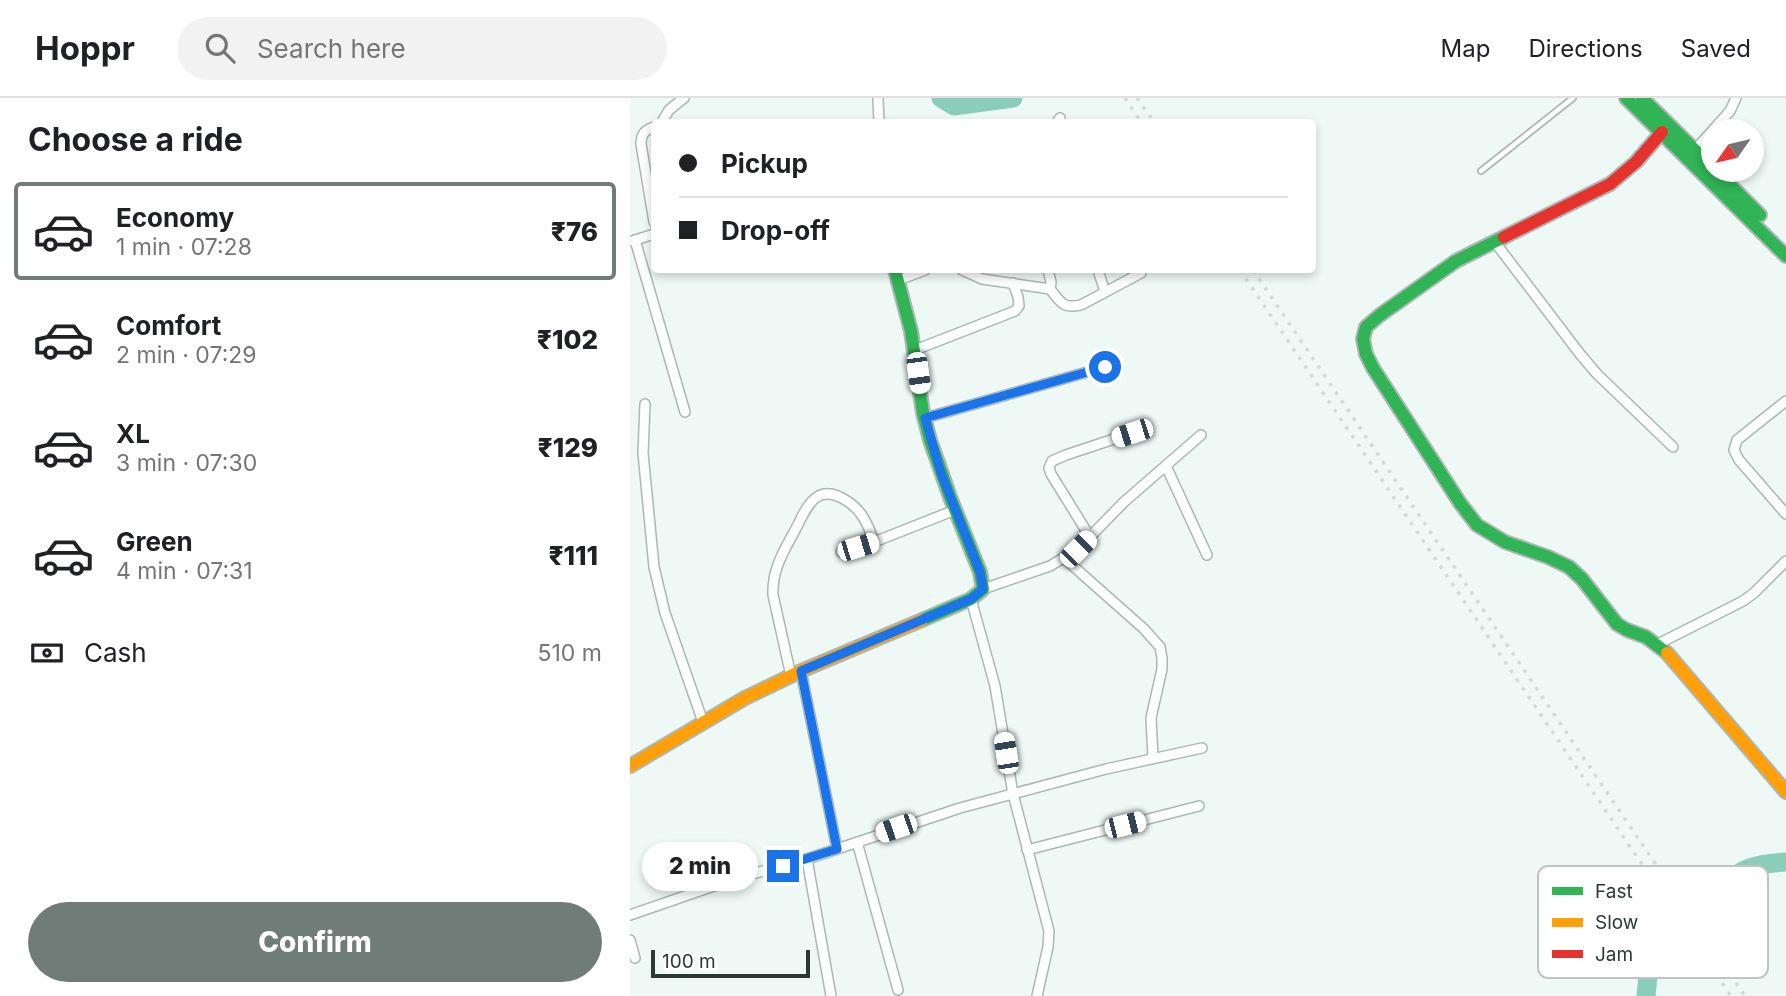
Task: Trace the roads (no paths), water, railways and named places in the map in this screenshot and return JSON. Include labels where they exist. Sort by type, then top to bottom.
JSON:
[{"type":"main road","points":[[1626,98],[1786,256]]},
{"type":"main road","points":[[1642,98],[1701,156]]},
{"type":"main road","points":[[1662,132],[1636,162],[1610,184],[1456,261],[1380,315],[1366,327],[1363,339],[1366,354],[1380,380],[1473,521],[1495,537],[1570,568],[1622,628],[1658,644],[1786,792]]},
{"type":"main road","points":[[1727,182],[1786,241]]},
{"type":"main road","points":[[630,766],[745,698],[796,673],[971,599],[983,589],[980,572],[937,462],[925,418],[915,350],[897,275]]},
{"type":"street","points":[[664,119],[668,110],[684,98]]},
{"type":"street","points":[[1695,150],[1730,111],[1736,98]]},
{"type":"street","points":[[878,99],[879,119]]},
{"type":"street","points":[[651,128],[641,136],[641,144],[651,204]]},
{"type":"street","points":[[651,235],[633,241],[685,412]]},
{"type":"street","points":[[1494,241],[1597,374],[1673,447]]},
{"type":"street","points":[[969,273],[982,279],[1050,289],[1062,303],[1070,307],[1141,273]]},
{"type":"street","points":[[1049,273],[1050,289]]},
{"type":"street","points":[[1099,273],[1105,292]]},
{"type":"street","points":[[915,350],[1015,311],[1019,306],[1013,283]]},
{"type":"street","points":[[925,418],[1105,367]]},
{"type":"street","points":[[1785,403],[1737,440],[1734,450],[1739,460],[1786,514]]},
{"type":"street","points":[[645,404],[643,453],[654,567],[665,613],[703,722]]},
{"type":"street","points":[[1090,537],[1049,468],[1052,461],[1066,455],[1132,433]]},
{"type":"street","points":[[983,589],[1050,566],[1078,549],[1124,502],[1201,435]]},
{"type":"street","points":[[1166,466],[1207,555]]},
{"type":"street","points":[[837,849],[796,673],[773,595],[773,583],[781,555],[811,502],[819,495],[829,493],[854,506],[862,515],[874,542]]},
{"type":"street","points":[[841,552],[955,510]]},
{"type":"street","points":[[1064,558],[1144,629],[1160,647],[1162,669],[1151,718],[1153,758]]},
{"type":"street","points":[[1658,644],[1743,601],[1786,561]]},
{"type":"street","points":[[971,599],[995,686],[1013,794],[1049,931],[1037,996]]},
{"type":"street","points":[[630,915],[734,879],[807,859],[960,808],[1106,769],[1202,748]]},
{"type":"street","points":[[1027,850],[1199,806]]},
{"type":"street","points":[[858,842],[898,990]]},
{"type":"street","points":[[807,859],[831,996]]},
{"type":"street","points":[[630,940],[635,958]]},
{"type":"lane","points":[[1480,171],[1573,98]]},
{"type":"waterway","points":[[941,98],[954,106],[1013,98]]},
{"type":"waterway","points":[[1756,866],[1786,862]]},
{"type":"waterway","points":[[1646,996],[1648,978]]},
{"type":"railway","points":[[1125,98],[1139,119]]},
{"type":"railway","points":[[1137,98],[1152,119]]},
{"type":"railway","points":[[1242,273],[1643,866]]},
{"type":"railway","points":[[1255,273],[1657,866]]},
{"type":"railway","points":[[1719,978],[1731,996]]},
{"type":"railway","points":[[1733,978],[1745,996]]}]
